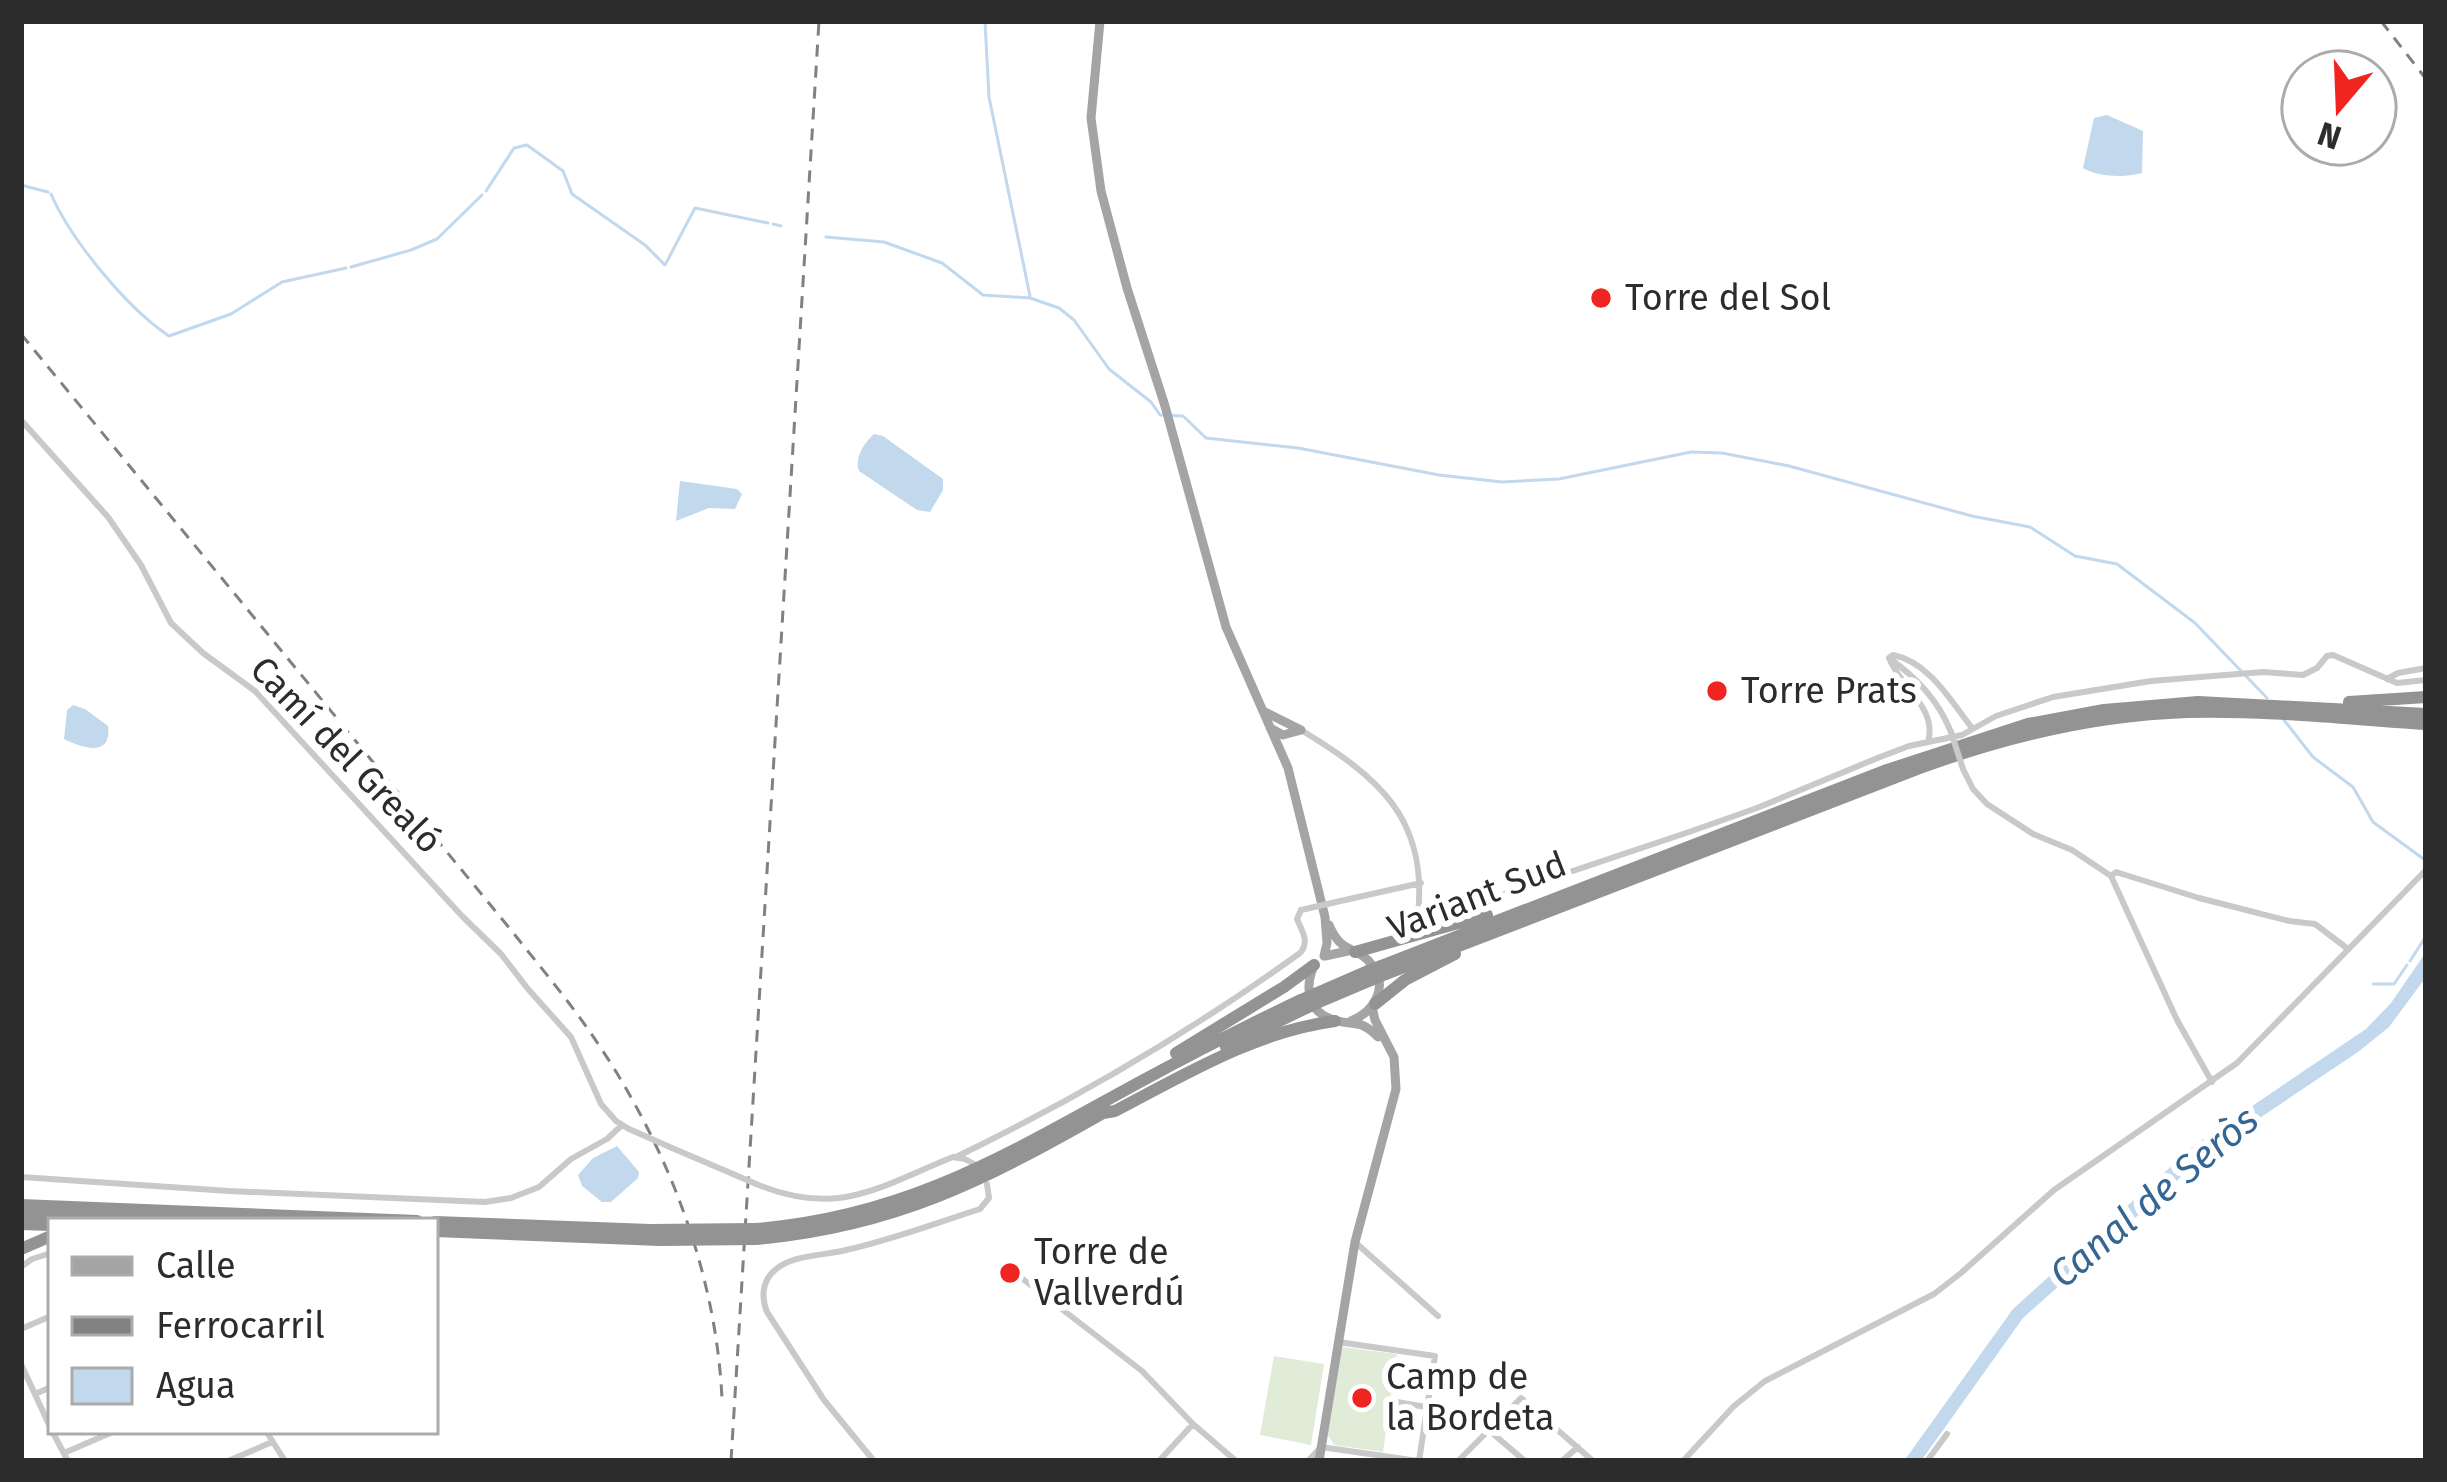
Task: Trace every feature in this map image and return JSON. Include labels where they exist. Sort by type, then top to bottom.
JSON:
[{"type":"highway","points":[[2251,705],[2306,708],[2426,697]]},
{"type":"highway","name":"Variant Sud","points":[[755,1234],[887,1204],[945,1185],[1181,1059],[1310,1001],[1884,771],[1988,735],[2074,715],[2186,703],[2251,705]]},
{"type":"highway","points":[[1373,1005],[1427,968],[1622,882],[1920,768],[2015,737],[2073,724],[2251,705],[2426,714]]},
{"type":"highway","points":[[2306,708],[2426,726]]},
{"type":"highway","points":[[1351,951],[1457,925],[1664,856]]},
{"type":"highway","name":"Variant Sud","points":[[1377,973],[1622,882]]},
{"type":"highway","points":[[1006,1156],[1274,994],[1319,961]]},
{"type":"highway","name":"Variant Sud","points":[[1103,1113],[1310,1001]]},
{"type":"highway","points":[[438,1234],[755,1234],[840,1227],[919,1205],[987,1177],[1103,1113],[1236,1051],[1335,1021]]},
{"type":"highway","points":[[21,1203],[342,1218]]},
{"type":"highway","points":[[21,1214],[114,1218]]},
{"type":"highway","points":[[438,1222],[655,1235]]},
{"type":"main road","points":[[1100,21],[1090,118],[1095,158],[1126,288],[1168,417],[1226,627],[1263,711],[1278,730],[1325,917],[1327,943],[1308,985],[1311,1001],[1335,1021],[1364,1025],[1383,1040],[1395,1064]]},
{"type":"main road","points":[[1278,730],[1301,730]]},
{"type":"main road","points":[[1325,917],[1334,937],[1371,963],[1378,976],[1373,1005],[1351,1021]]},
{"type":"main road","points":[[1319,961],[1351,951]]},
{"type":"main road","points":[[1318,1461],[1356,1239],[1394,1093],[1395,1064],[1373,1005]]},
{"type":"main road","points":[[1377,1036],[1390,1061],[1394,1093]]},
{"type":"street","name":"Camí del Grealó","points":[[21,420],[108,518],[141,565],[174,626],[261,697],[560,1023],[578,1049],[597,1098],[625,1127]]},
{"type":"street","points":[[1889,658],[1898,655],[1919,667],[1944,690],[1972,728]]},
{"type":"street","points":[[1301,730],[1382,787],[1411,835],[1419,862],[1420,918],[1424,920],[1689,832],[1895,752],[1962,735],[1996,716],[2054,697],[2151,681],[2303,675],[2333,655],[2401,683],[2426,680]]},
{"type":"street","points":[[1889,658],[1927,691],[1951,732],[1970,784],[1987,804],[2111,876],[2177,1020],[2212,1082]]},
{"type":"street","points":[[1889,658],[1926,713],[1931,731],[1928,743]]},
{"type":"street","points":[[2387,679],[2426,668]]},
{"type":"street","points":[[1683,1461],[1765,1381],[1934,1294],[2034,1205],[2243,1058],[2426,870]]},
{"type":"street","points":[[2111,876],[2116,872],[2199,898],[2314,924],[2349,950]]},
{"type":"street","points":[[21,1177],[485,1202],[539,1187],[571,1159],[625,1127],[756,1184],[802,1198],[843,1198],[895,1183],[1019,1126],[1198,1023],[1305,947],[1297,919],[1301,910],[1420,883]]},
{"type":"street","points":[[956,1157],[974,1165]]},
{"type":"street","points":[[874,1461],[824,1400],[762,1300],[766,1280],[785,1262],[847,1250],[977,1210],[988,1202],[987,1184]]},
{"type":"street","points":[[1356,1239],[1438,1316]]},
{"type":"street","points":[[21,1268],[48,1254]]},
{"type":"street","points":[[1019,1276],[1139,1369],[1236,1461]]},
{"type":"street","points":[[1307,1461],[1321,1447],[1419,1461],[1435,1356],[1338,1342]]},
{"type":"street","points":[[21,1364],[48,1422]]},
{"type":"street","points":[[35,1394],[48,1388]]},
{"type":"street","points":[[1458,1461],[1521,1398],[1593,1461]]},
{"type":"street","points":[[1391,1401],[1501,1420]]},
{"type":"street","points":[[1162,1460],[1193,1424]]},
{"type":"street","points":[[1490,1432],[1517,1459]]},
{"type":"street","points":[[1928,1461],[1947,1433]]},
{"type":"street","points":[[66,1457],[109,1434]]},
{"type":"street","points":[[268,1434],[285,1461]]},
{"type":"street","points":[[228,1461],[272,1442]]},
{"type":"street","points":[[1562,1461],[1578,1447]]},
{"type":"street","points":[[1347,1451],[1349,1461]]},
{"type":"green space","name":"Camp de la Bordeta","points":[[1342,1347],[1397,1354],[1383,1452],[1334,1445],[1328,1435]]},
{"type":"green space","points":[[1274,1356],[1324,1364],[1311,1445],[1260,1435]]},
{"type":"water","points":[[2107,115],[2143,131],[2142,173],[2112,176],[2083,168],[2094,118]]},
{"type":"water","points":[[874,434],[943,479],[943,490],[930,512],[917,510],[859,471],[861,451]]},
{"type":"water","points":[[680,481],[737,489],[742,494],[735,509],[709,508],[676,521]]},
{"type":"water","points":[[73,705],[108,726],[101,747],[64,739],[67,710]]},
{"type":"water","name":"Canal de Seròs","points":[[2426,952],[2426,977],[2389,1027],[2209,1152],[2023,1318],[1921,1461],[1904,1461],[2013,1309],[2196,1144],[2366,1029],[2391,1003]]},
{"type":"water","points":[[617,1146],[639,1172],[638,1178],[611,1202],[602,1202],[582,1186],[578,1175],[593,1158]]},
{"type":"waterway","points":[[985,21],[989,97],[1030,296]]},
{"type":"waterway","points":[[486,191],[514,148],[527,145],[563,171],[572,194],[645,245],[665,265],[695,208],[768,223]]},
{"type":"waterway","points":[[21,185],[48,192]]},
{"type":"waterway","points":[[51,194],[102,272],[169,336],[231,314],[282,282],[346,268]]},
{"type":"waterway","points":[[351,267],[437,239],[482,195]]},
{"type":"waterway","points":[[773,224],[781,226]]},
{"type":"waterway","points":[[826,237],[884,242],[942,263],[983,295],[1030,298],[1059,308],[1074,320],[1109,369],[1151,402],[1160,415],[1183,416],[1206,438],[1298,448],[1502,482],[1559,479],[1691,452],[1722,453],[2030,527],[2075,556],[2117,564],[2195,623],[2267,698]]},
{"type":"waterway","points":[[2284,720],[2313,757],[2353,787],[2373,822],[2425,860]]},
{"type":"waterway","points":[[2410,961],[2426,936]]},
{"type":"waterway","points":[[2373,984],[2394,984],[2407,965]]},
{"type":"railway","points":[[731,1461],[819,21]]},
{"type":"railway","points":[[2381,21],[2426,79]]},
{"type":"railway","points":[[21,334],[511,930],[617,1073],[682,1206],[709,1301],[722,1399]]},
{"type":"place","name":"Torre del Sol","points":[[1601,298]]},
{"type":"place","name":"Torre Prats","points":[[1717,691]]},
{"type":"place","name":"Torre de Vallverdú","points":[[1010,1273]]},
{"type":"place","name":"Camp de la Bordeta","points":[[1362,1398]]}]
